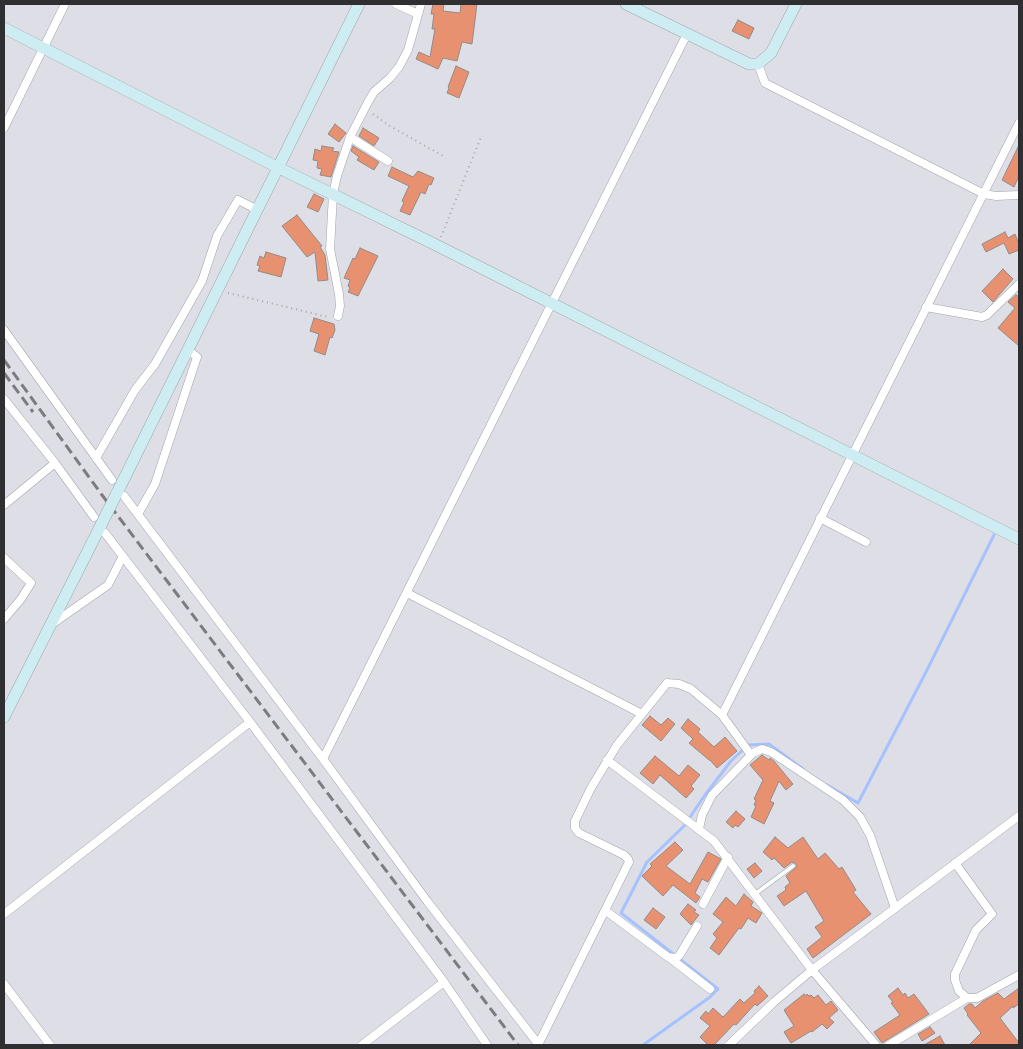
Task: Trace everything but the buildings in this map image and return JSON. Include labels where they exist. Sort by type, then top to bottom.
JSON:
[{"type":"street","points":[[4,128],[66,4]]},
{"type":"street","points":[[4,717],[100,524],[120,495],[217,289],[359,4]]},
{"type":"street","points":[[396,4],[418,14]]},
{"type":"street","points":[[338,316],[340,306],[339,294],[330,249],[333,194],[350,137],[374,92],[400,66],[408,50],[421,4]]},
{"type":"street","points":[[626,4],[749,64],[758,64],[764,60],[776,44],[796,4]]},
{"type":"street","points":[[4,28],[1019,540]]},
{"type":"street","points":[[323,758],[686,34]]},
{"type":"street","points":[[758,64],[765,83],[984,194],[996,196],[1019,195]]},
{"type":"street","points":[[722,714],[1019,123]]},
{"type":"street","points":[[350,137],[388,161]]},
{"type":"street","points":[[96,458],[135,390],[155,364],[202,281],[217,236],[238,200],[256,209]]},
{"type":"street","points":[[926,307],[982,317],[987,315],[1019,284]]},
{"type":"street","points":[[4,330],[112,480]]},
{"type":"street","points":[[138,514],[155,484],[197,357],[188,349]]},
{"type":"street","points":[[4,399],[55,463],[123,556],[250,722],[444,982],[487,1045]]},
{"type":"street","points":[[4,505],[55,463]]},
{"type":"street","points":[[120,495],[138,514],[323,758],[427,901],[539,1045],[628,867],[628,858],[579,833],[575,828],[575,821],[590,788],[606,760],[667,683],[691,689],[722,714],[751,755]]},
{"type":"street","points":[[820,518],[866,542]]},
{"type":"street","points":[[50,626],[108,585],[123,556]]},
{"type":"street","points":[[4,558],[31,583],[21,599],[4,619]]},
{"type":"street","points":[[407,593],[642,714]]},
{"type":"street","points":[[4,914],[250,722]]},
{"type":"street","points":[[699,829],[702,815],[712,795],[751,755],[762,749],[771,752],[851,806],[860,817],[870,835],[895,908]]},
{"type":"street","points":[[606,760],[714,841],[812,970],[876,1045]]},
{"type":"street","points":[[730,1045],[774,1002],[812,970],[1019,816]]},
{"type":"street","points":[[703,904],[728,857]]},
{"type":"street","points":[[955,863],[992,914],[976,930],[955,974],[959,991],[967,998]]},
{"type":"street","points":[[606,911],[710,989]]},
{"type":"street","points":[[668,957],[675,958],[679,956],[697,926]]},
{"type":"street","points":[[889,1045],[967,998],[977,998],[1019,975]]},
{"type":"street","points":[[362,1045],[444,982]]},
{"type":"street","points":[[4,984],[50,1045]]},
{"type":"lane","points":[[754,895],[792,866]]},
{"type":"path","points":[[365,108],[390,126],[444,156]]},
{"type":"path","points":[[437,246],[481,137]]},
{"type":"path","points":[[217,289],[237,296],[320,316],[335,318],[338,316]]},
{"type":"waterway","points":[[827,785],[858,803],[994,535]]},
{"type":"waterway","points":[[643,1045],[710,997],[718,989],[621,913],[647,862],[684,826],[731,761],[748,745],[769,744],[803,769]]},
{"type":"railway","points":[[4,360],[102,495],[518,1045]]},
{"type":"railway","points":[[4,373],[33,412]]}]
